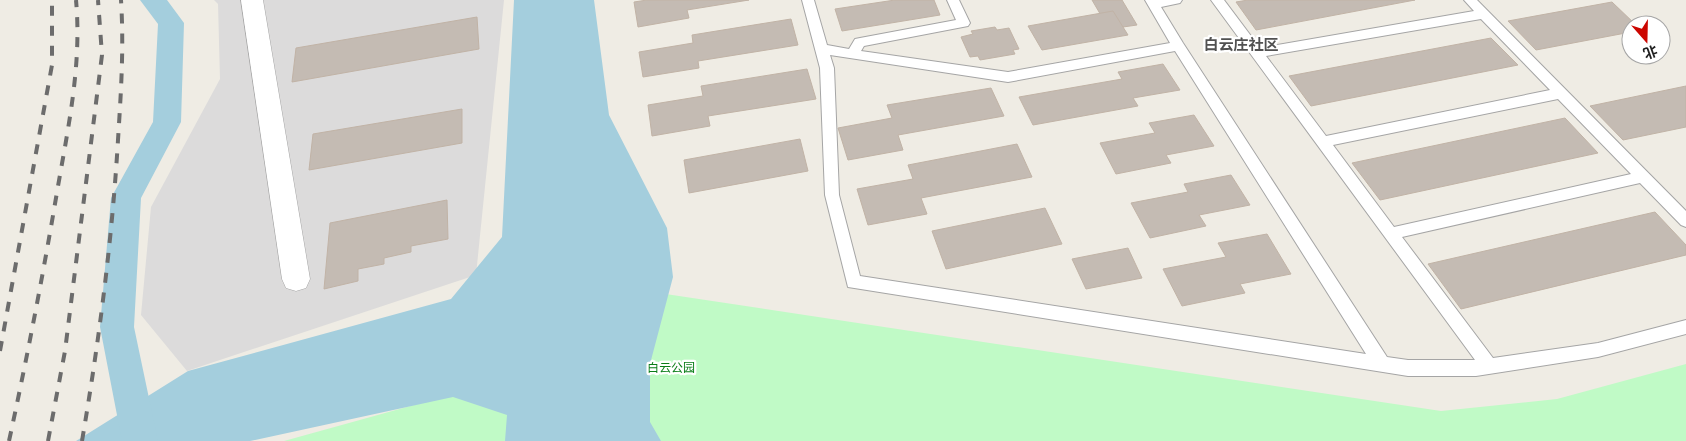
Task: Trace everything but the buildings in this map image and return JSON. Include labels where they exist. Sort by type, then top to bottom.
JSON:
[{"type":"street","points":[[252,0],[296,280]]},
{"type":"lane","points":[[808,0],[827,68],[832,195],[854,282],[1408,368],[1476,368],[1598,350],[1686,327]]},
{"type":"lane","points":[[852,54],[860,42],[964,23],[953,0]]},
{"type":"lane","points":[[1176,0],[1152,2],[1178,46],[1382,364]]},
{"type":"lane","points":[[1217,0],[1489,366]]},
{"type":"lane","points":[[1470,0],[1686,221]]},
{"type":"lane","points":[[1257,53],[1483,14]]},
{"type":"lane","points":[[822,49],[1008,77],[1178,46]]},
{"type":"lane","points":[[1322,142],[1561,93]]},
{"type":"lane","points":[[1390,234],[1643,177]]},
{"type":"shaded area","points":[[214,0],[504,0],[476,275],[187,371],[141,315],[151,207],[220,79],[218,4]]},
{"type":"green space","name":"白云公园","points":[[659,293],[1441,411],[1557,399],[1686,364],[1686,441],[284,441],[468,390]]},
{"type":"water","points":[[514,0],[594,0],[609,115],[667,228],[673,277],[650,364],[650,422],[661,441],[505,441],[507,415],[453,397],[250,441],[76,441],[188,371],[451,299],[502,237]]},
{"type":"waterway","points":[[140,441],[117,327],[126,198],[167,122],[171,23],[153,0]]},
{"type":"railway","points":[[0,351],[52,65],[52,0]]},
{"type":"railway","points":[[9,441],[40,285],[73,96],[77,48],[76,0]]},
{"type":"railway","points":[[48,441],[65,351],[102,55],[98,0]]},
{"type":"railway","points":[[82,441],[94,366],[112,216],[121,87],[121,0]]},
{"type":"district","name":"白云庄社区","points":[[1241,45]]}]
